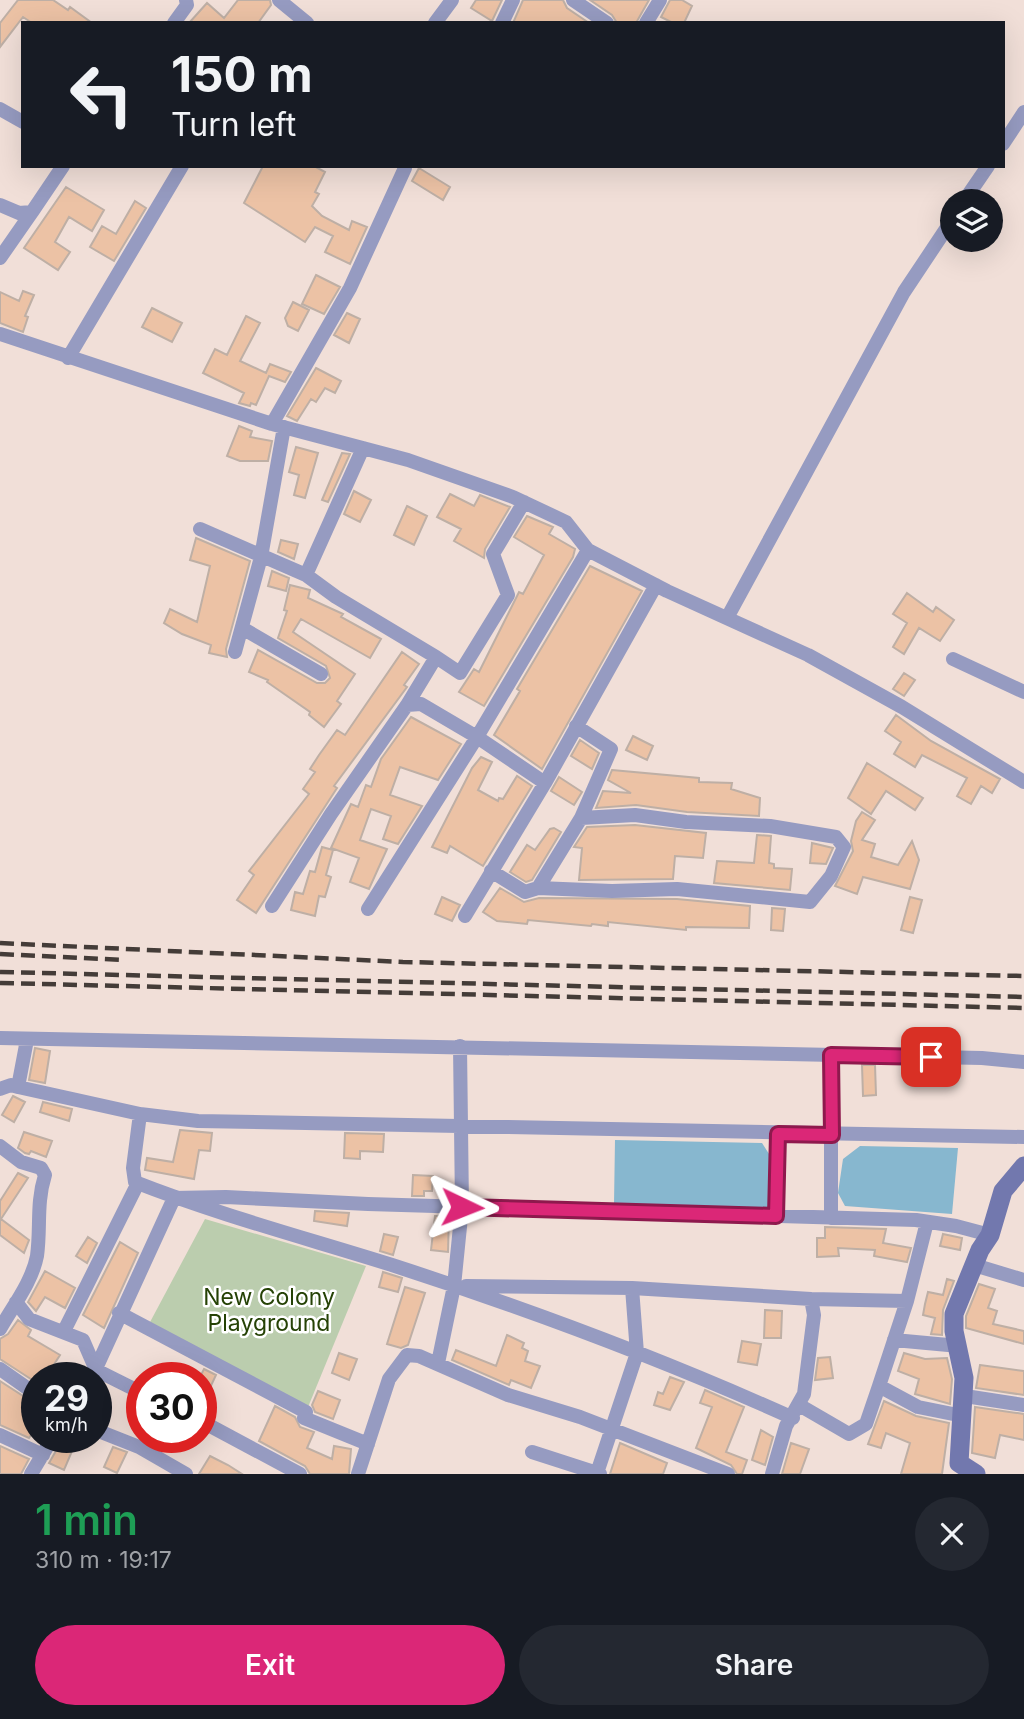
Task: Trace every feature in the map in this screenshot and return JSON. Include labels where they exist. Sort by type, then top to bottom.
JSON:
[{"type":"street","points":[[175,21],[187,5],[186,0]]},
{"type":"street","points":[[279,0],[305,21]]},
{"type":"street","points":[[436,21],[452,0]]},
{"type":"street","points":[[503,21],[513,0]]},
{"type":"street","points":[[573,0],[604,21]]},
{"type":"street","points":[[647,21],[660,0]]},
{"type":"street","points":[[0,108],[21,121]]},
{"type":"street","points":[[1005,141],[1024,112]]},
{"type":"street","points":[[0,258],[61,168]]},
{"type":"street","points":[[68,358],[181,168]]},
{"type":"street","points":[[235,652],[261,557],[278,425],[350,288],[405,168]]},
{"type":"street","points":[[972,189],[987,168]]},
{"type":"street","points":[[0,205],[19,213],[32,212]]},
{"type":"street","points":[[727,618],[904,292],[940,238]]},
{"type":"street","points":[[0,334],[278,425],[408,460],[524,502],[566,523],[588,550],[656,585],[808,655],[867,687],[1024,782]]},
{"type":"street","points":[[306,575],[363,448]]},
{"type":"street","points":[[200,529],[306,575],[460,673],[508,595],[493,554],[524,502]]},
{"type":"street","points":[[368,909],[477,737],[588,550]]},
{"type":"street","points":[[465,916],[545,783],[656,585]]},
{"type":"street","points":[[242,628],[321,674]]},
{"type":"street","points":[[272,906],[331,814],[407,705],[436,657]]},
{"type":"street","points":[[953,659],[1024,692]]},
{"type":"street","points":[[407,705],[421,704],[477,737],[545,783]]},
{"type":"street","points":[[538,888],[581,818],[611,749],[576,726]]},
{"type":"street","points":[[491,871],[525,892],[538,888],[612,891],[677,889],[810,902],[831,876],[844,847],[836,837],[770,826],[686,822],[635,815],[581,818]]},
{"type":"street","points":[[0,1038],[460,1046],[1024,1062]]},
{"type":"street","points":[[18,1087],[26,1045],[23,1040]]},
{"type":"street","points":[[438,1363],[454,1286],[462,1207],[460,1046]]},
{"type":"street","points":[[831,1055],[831,1218]]},
{"type":"street","points":[[0,1089],[11,1085],[140,1114],[198,1121],[1024,1137]]},
{"type":"street","points":[[140,1114],[133,1176],[138,1183],[174,1198],[454,1286],[796,1411],[849,1434],[866,1424],[907,1301],[927,1222]]},
{"type":"street","points":[[776,1216],[778,1134]]},
{"type":"street","points":[[0,1329],[30,1278],[37,1256],[38,1198],[45,1175],[41,1168],[21,1162],[1,1150]]},
{"type":"street","points":[[976,1474],[959,1463],[965,1396],[959,1346],[954,1331],[954,1314],[974,1265],[990,1236],[1003,1191],[1024,1166]]},
{"type":"street","points":[[64,1331],[138,1183]]},
{"type":"street","points":[[174,1198],[226,1197],[927,1222],[956,1226],[990,1236]]},
{"type":"street","points":[[99,1362],[174,1198]]},
{"type":"street","points":[[974,1265],[1024,1280]]},
{"type":"street","points":[[454,1286],[632,1288],[811,1299],[907,1301]]},
{"type":"street","points":[[532,1452],[598,1474],[636,1352],[632,1288]]},
{"type":"street","points":[[772,1474],[786,1426],[796,1411],[810,1359],[814,1315],[811,1299]]},
{"type":"street","points":[[16,1302],[29,1319],[83,1340],[90,1362]]},
{"type":"street","points":[[120,1313],[306,1412],[304,1418],[368,1444]]},
{"type":"street","points":[[894,1340],[959,1346]]},
{"type":"street","points":[[358,1474],[389,1379],[407,1355],[438,1363],[508,1395],[610,1429],[728,1474]]},
{"type":"street","points":[[0,1369],[21,1384]]},
{"type":"street","points":[[879,1386],[918,1407],[962,1416]]},
{"type":"street","points":[[965,1396],[1024,1405]]},
{"type":"street","points":[[217,1430],[300,1474]]},
{"type":"street","points":[[0,1435],[43,1455],[32,1474]]},
{"type":"street","points":[[112,1436],[139,1447],[186,1474]]},
{"type":"green space","name":"New Colony Playground","points":[[205,1219],[366,1266],[306,1412],[149,1324]]},
{"type":"water","points":[[615,1140],[762,1143],[771,1157],[771,1203],[766,1208],[614,1204]]},
{"type":"water","points":[[860,1146],[958,1148],[952,1214],[845,1206],[838,1193],[843,1159]]},
{"type":"building","points":[[18,0],[53,0],[68,10],[70,7],[89,21],[29,21],[23,17],[0,47],[0,23]]},
{"type":"building","points":[[238,0],[270,0],[271,5],[259,21],[191,21],[207,3],[224,18]]},
{"type":"building","points":[[476,0],[502,0],[492,21],[471,8]]},
{"type":"building","points":[[523,0],[563,0],[567,8],[586,21],[514,21]]},
{"type":"building","points":[[590,0],[649,0],[637,21],[616,21],[612,15]]},
{"type":"building","points":[[670,0],[682,0],[692,6],[685,21],[669,21],[661,17]]},
{"type":"building","points":[[262,168],[318,168],[325,172],[315,192],[319,194],[312,206],[322,216],[349,230],[352,221],[367,227],[350,264],[325,252],[333,236],[315,227],[305,242],[244,203]]},
{"type":"building","points":[[419,168],[450,187],[443,200],[412,181]]},
{"type":"building","points":[[66,187],[104,210],[92,231],[69,217],[55,242],[70,252],[58,270],[24,248]]},
{"type":"building","points":[[135,201],[146,208],[114,261],[90,247],[102,226],[116,234]]},
{"type":"building","points":[[316,275],[340,287],[324,314],[302,304]]},
{"type":"building","points":[[23,291],[34,295],[25,316],[28,317],[23,332],[0,323],[0,292],[19,301]]},
{"type":"building","points":[[293,302],[309,310],[298,331],[288,326],[285,318]]},
{"type":"building","points":[[152,308],[182,323],[172,342],[142,327]]},
{"type":"building","points":[[347,313],[360,319],[349,343],[334,335]]},
{"type":"building","points":[[246,316],[260,323],[240,361],[266,373],[270,364],[291,372],[285,382],[269,376],[256,405],[251,403],[250,406],[239,403],[244,393],[203,373],[215,349],[227,355]]},
{"type":"building","points":[[316,368],[341,381],[335,393],[325,388],[316,402],[311,399],[297,421],[287,416]]},
{"type":"building","points":[[239,426],[252,431],[250,437],[272,441],[268,461],[240,461],[227,456]]},
{"type":"building","points":[[296,447],[318,453],[305,498],[294,495],[299,475],[289,472]]},
{"type":"building","points":[[342,453],[350,454],[328,502],[322,500]]},
{"type":"building","points":[[354,491],[371,500],[360,522],[344,514]]},
{"type":"building","points":[[450,494],[474,506],[480,495],[510,507],[485,549],[484,558],[454,541],[461,529],[437,517]]},
{"type":"building","points":[[407,506],[427,516],[414,545],[394,535]]},
{"type":"building","points":[[527,516],[553,527],[549,534],[575,549],[573,557],[484,706],[459,692],[474,669],[479,672],[519,592],[523,594],[544,555],[514,537]]},
{"type":"building","points":[[196,538],[250,561],[226,649],[227,657],[209,653],[211,645],[182,634],[164,623],[170,609],[197,622],[210,566],[190,560]]},
{"type":"building","points":[[281,540],[298,544],[294,559],[278,552]]},
{"type":"building","points":[[590,566],[642,591],[542,769],[494,735],[520,691],[517,689]]},
{"type":"building","points":[[272,571],[289,578],[286,591],[268,586]]},
{"type":"building","points":[[290,585],[310,590],[308,598],[343,614],[341,617],[381,639],[370,658],[301,619],[293,632],[355,674],[337,701],[341,704],[324,727],[309,715],[310,712],[267,682],[268,680],[249,672],[258,650],[317,683],[325,683],[330,678],[326,666],[278,638],[287,611],[284,610]]},
{"type":"building","points":[[907,593],[933,612],[936,607],[954,620],[940,641],[919,628],[904,654],[893,647],[907,623],[893,614]]},
{"type":"building","points":[[402,652],[419,664],[404,685],[407,687],[334,786],[337,788],[256,913],[237,900],[254,875],[249,871],[309,794],[303,789],[315,772],[310,769],[319,755],[337,730],[345,735]]},
{"type":"building","points":[[904,673],[915,680],[904,696],[893,689]]},
{"type":"building","points":[[896,715],[931,741],[1000,779],[992,793],[981,786],[971,804],[957,796],[967,778],[922,755],[915,767],[894,754],[901,742],[885,731]]},
{"type":"building","points":[[411,717],[461,744],[438,780],[400,767],[390,795],[422,806],[398,844],[383,839],[391,816],[371,809],[360,840],[387,849],[369,889],[350,882],[359,858],[331,848],[351,804],[358,807],[366,785],[371,787],[381,759]]},
{"type":"building","points":[[633,736],[653,746],[647,760],[626,750]]},
{"type":"building","points":[[580,740],[599,753],[592,769],[571,756]]},
{"type":"building","points":[[481,757],[492,762],[478,790],[498,801],[499,798],[503,799],[517,776],[532,786],[483,866],[450,846],[447,853],[432,847],[472,768]]},
{"type":"building","points":[[867,763],[923,798],[915,810],[886,791],[871,814],[848,798]]},
{"type":"building","points":[[612,770],[699,778],[699,782],[732,783],[731,789],[760,798],[759,816],[687,812],[636,805],[596,808],[603,791],[631,793],[608,780]]},
{"type":"building","points":[[559,777],[582,792],[574,805],[551,791]]},
{"type":"building","points":[[862,812],[875,820],[862,840],[875,844],[871,857],[898,865],[912,841],[919,860],[910,889],[863,877],[857,894],[835,886],[853,851],[851,841],[856,821]]},
{"type":"building","points":[[635,825],[706,833],[703,858],[675,856],[673,879],[579,880],[582,848],[574,847],[587,827]]},
{"type":"building","points":[[550,829],[561,832],[532,880],[526,882],[510,872],[527,845],[535,850]]},
{"type":"building","points":[[757,835],[771,836],[769,863],[774,864],[774,868],[792,869],[790,890],[714,883],[717,861],[754,863]]},
{"type":"building","points":[[812,843],[833,848],[826,864],[810,863]]},
{"type":"building","points":[[322,847],[333,850],[326,875],[331,877],[325,897],[319,896],[315,916],[291,910],[295,892],[303,894],[310,871],[315,872]]},
{"type":"building","points":[[500,888],[524,902],[539,898],[677,899],[750,906],[749,928],[686,927],[686,930],[608,922],[608,926],[591,926],[528,920],[527,924],[497,921],[483,912]]},
{"type":"building","points":[[442,897],[460,905],[452,921],[435,914]]},
{"type":"building","points":[[910,897],[922,900],[913,933],[901,930]]},
{"type":"building","points":[[772,908],[785,909],[783,931],[771,930]]},
{"type":"building","points":[[35,1048],[50,1051],[45,1083],[29,1080]]},
{"type":"building","points":[[862,1065],[875,1065],[876,1095],[863,1096]]},
{"type":"building","points":[[13,1096],[25,1102],[14,1122],[2,1115]]},
{"type":"building","points":[[43,1102],[72,1109],[69,1121],[40,1112]]},
{"type":"building","points":[[180,1130],[212,1133],[210,1151],[199,1150],[194,1179],[145,1170],[147,1158],[173,1162]]},
{"type":"building","points":[[24,1132],[52,1141],[46,1157],[31,1151],[29,1154],[25,1153],[18,1148]]},
{"type":"building","points":[[345,1133],[384,1134],[383,1152],[360,1151],[360,1159],[344,1158]]},
{"type":"building","points":[[18,1173],[28,1178],[1,1219],[29,1240],[24,1253],[0,1235],[0,1201]]},
{"type":"building","points":[[413,1175],[433,1176],[432,1191],[424,1191],[424,1196],[412,1196]]},
{"type":"building","points":[[315,1211],[349,1213],[347,1226],[314,1221]]},
{"type":"building","points":[[435,1216],[449,1216],[448,1252],[431,1250]]},
{"type":"building","points":[[825,1227],[886,1229],[883,1243],[911,1248],[907,1262],[874,1256],[875,1250],[838,1248],[839,1256],[817,1257],[817,1238],[825,1238]]},
{"type":"building","points":[[384,1234],[398,1237],[393,1255],[380,1251]]},
{"type":"building","points":[[943,1234],[962,1238],[960,1250],[940,1246]]},
{"type":"building","points":[[88,1237],[97,1243],[87,1263],[76,1256]]},
{"type":"building","points":[[120,1242],[138,1253],[104,1328],[83,1315]]},
{"type":"building","points":[[45,1271],[75,1288],[65,1308],[45,1297],[36,1311],[28,1302]]},
{"type":"building","points":[[383,1272],[402,1278],[398,1292],[379,1287]]},
{"type":"building","points":[[947,1279],[954,1281],[943,1310],[942,1335],[931,1334],[935,1318],[923,1315],[928,1292],[943,1295]]},
{"type":"building","points":[[979,1284],[995,1289],[988,1308],[997,1311],[993,1324],[1024,1331],[1024,1344],[966,1328],[966,1316]]},
{"type":"building","points":[[405,1287],[425,1293],[408,1345],[401,1348],[387,1344]]},
{"type":"building","points":[[765,1310],[782,1311],[781,1338],[764,1338]]},
{"type":"building","points":[[18,1320],[31,1330],[28,1336],[60,1355],[56,1362],[21,1362],[21,1373],[0,1359],[0,1339],[8,1334]]},
{"type":"building","points":[[507,1335],[524,1343],[522,1348],[528,1351],[525,1361],[540,1366],[531,1388],[511,1380],[509,1385],[452,1360],[456,1350],[496,1366]]},
{"type":"building","points":[[742,1341],[761,1344],[757,1365],[738,1362]]},
{"type":"building","points":[[339,1353],[357,1359],[349,1380],[332,1373]]},
{"type":"building","points":[[904,1353],[925,1359],[947,1358],[952,1379],[950,1404],[915,1394],[919,1379],[898,1371]]},
{"type":"building","points":[[830,1357],[833,1378],[815,1380],[818,1358]]},
{"type":"building","points":[[980,1365],[1024,1371],[1024,1395],[976,1388]]},
{"type":"building","points":[[670,1377],[684,1382],[670,1410],[654,1405],[658,1392],[663,1394]]},
{"type":"building","points":[[0,1381],[21,1395],[21,1434],[0,1425]]},
{"type":"building","points":[[705,1390],[744,1407],[726,1452],[747,1460],[742,1474],[737,1474],[731,1465],[696,1448],[712,1407],[700,1403]]},
{"type":"building","points":[[318,1391],[340,1400],[333,1419],[315,1412],[312,1405]]},
{"type":"building","points":[[884,1401],[916,1416],[949,1423],[942,1474],[901,1474],[910,1443],[886,1433],[881,1448],[868,1444]]},
{"type":"building","points":[[275,1406],[295,1417],[300,1427],[314,1432],[307,1448],[332,1459],[334,1446],[351,1449],[349,1474],[310,1474],[305,1466],[259,1441]]},
{"type":"building","points":[[975,1407],[1024,1414],[1024,1440],[1000,1435],[995,1458],[972,1453]]},
{"type":"building","points":[[761,1430],[773,1437],[765,1465],[752,1460]]},
{"type":"building","points":[[620,1443],[667,1463],[663,1474],[610,1474]]},
{"type":"building","points":[[791,1443],[809,1449],[800,1474],[782,1474]]},
{"type":"building","points":[[0,1446],[29,1459],[21,1474],[0,1474]]},
{"type":"building","points":[[113,1447],[127,1453],[117,1473],[104,1467]]},
{"type":"building","points":[[55,1453],[71,1453],[64,1470],[49,1463]]},
{"type":"building","points":[[210,1456],[228,1465],[242,1474],[199,1474]]},
{"type":"railway","points":[[0,943],[403,962],[1024,976]]},
{"type":"railway","points":[[0,954],[125,960]]},
{"type":"railway","points":[[0,972],[1024,997]]},
{"type":"railway","points":[[0,983],[1024,1008]]},
{"type":"route","points":[[462,1207],[776,1216],[778,1134],[832,1135],[831,1055],[931,1057]]}]
